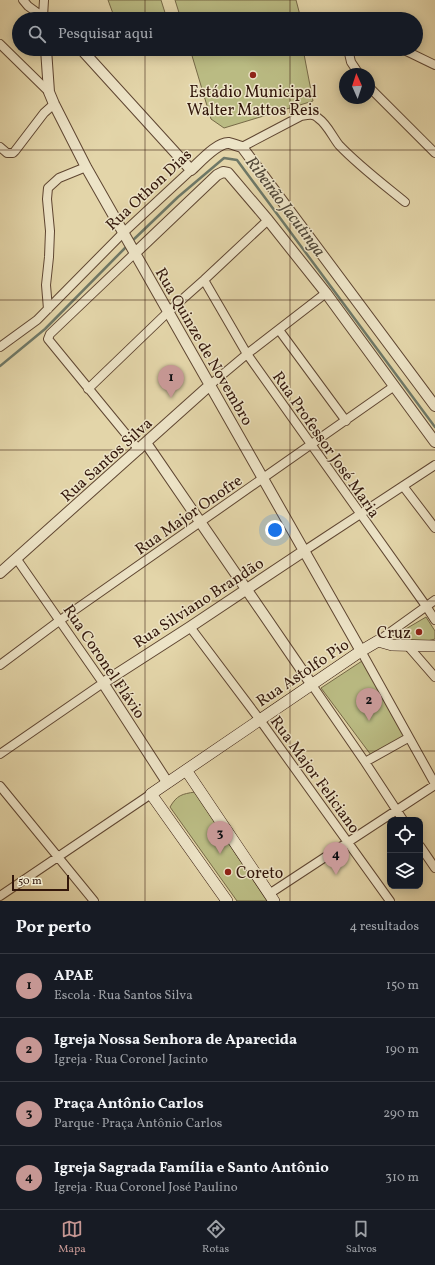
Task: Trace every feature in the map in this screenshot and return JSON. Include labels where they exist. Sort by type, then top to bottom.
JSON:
[{"type":"main road","name":"Rua Astolfo Pio","points":[[151,794],[361,651],[378,641]]},
{"type":"main road","points":[[378,641],[384,644],[435,646]]},
{"type":"main road","points":[[186,770],[272,898]]},
{"type":"main road","points":[[151,794],[227,901]]},
{"type":"street","points":[[23,0],[36,12]]},
{"type":"street","points":[[44,0],[44,12]]},
{"type":"street","points":[[0,44],[12,56]]},
{"type":"street","points":[[12,56],[49,92]]},
{"type":"street","name":"Rua Quinze de Novembro","points":[[46,56],[49,92],[86,167],[361,651]]},
{"type":"street","points":[[87,56],[191,170]]},
{"type":"street","points":[[349,56],[350,62],[354,68]]},
{"type":"street","points":[[416,56],[435,65]]},
{"type":"street","points":[[375,93],[435,153]]},
{"type":"street","points":[[0,147],[7,153],[15,152],[44,113],[54,104]]},
{"type":"street","points":[[405,202],[366,170],[339,144],[320,119],[315,116],[309,114],[300,116],[242,147],[435,406]]},
{"type":"street","name":"Rua Othon Dias","points":[[0,347],[29,326],[48,309],[215,148],[228,143],[242,147]]},
{"type":"street","points":[[48,309],[46,285],[50,231],[47,199],[48,188],[59,178],[86,167]]},
{"type":"street","points":[[401,817],[365,762],[200,523],[142,447],[88,389],[48,339],[50,334],[134,252],[217,175],[222,172],[228,173],[268,220],[326,293],[435,442]]},
{"type":"street","points":[[88,389],[168,312],[268,220]]},
{"type":"street","name":"Rua Professor José Maria","points":[[204,280],[247,354],[435,620]]},
{"type":"street","name":"Rua Santos Silva","points":[[0,573],[247,354],[326,293]]},
{"type":"street","points":[[279,330],[346,421]]},
{"type":"street","name":"Rua Major Onofre","points":[[0,665],[59,621],[262,478],[346,421],[393,386]]},
{"type":"street","name":"Rua Silviano Brandão","points":[[0,754],[103,683],[435,465]]},
{"type":"street","points":[[403,486],[435,528]]},
{"type":"street","name":"Rua Coronel Flávio","points":[[16,558],[103,683],[167,782]]},
{"type":"street","name":"Rua Astolfo Pio","points":[[378,641],[435,600]]},
{"type":"street","name":"Rua Major Feliciano","points":[[190,627],[260,720],[390,901]]},
{"type":"street","points":[[408,646],[435,677]]},
{"type":"street","points":[[272,898],[348,842],[435,784],[408,738],[361,651]]},
{"type":"street","points":[[365,762],[408,738]]},
{"type":"street","points":[[0,786],[94,901]]},
{"type":"street","points":[[0,896],[151,794]]},
{"type":"street","points":[[423,850],[435,868]]},
{"type":"green space","points":[[108,0],[161,0],[165,12],[112,12]]},
{"type":"green space","points":[[175,0],[296,0],[299,12],[179,12]]},
{"type":"green space","name":"Estádio Municipal Walter Mattos Reis","points":[[192,56],[304,56],[313,101],[224,128],[211,119]]},
{"type":"green space","points":[[426,617],[435,631],[435,639],[416,644],[404,640],[404,630]]},
{"type":"green space","points":[[362,661],[404,736],[371,755],[321,688]]},
{"type":"green space","points":[[195,792],[267,901],[237,901],[170,807],[180,796]]},
{"type":"waterway","name":"Ribeirão Jacutinga","points":[[131,242],[178,197],[224,158],[237,160],[435,427]]},
{"type":"waterway","name":"Ribeirão Jacutinga","points":[[0,366],[45,329],[127,246]]},
{"type":"place","name":"Estádio Municipal Walter Mattos Reis","points":[[253,75]]},
{"type":"place","name":"APAE","points":[[171,398]]},
{"type":"place","name":"Cruz","points":[[419,632]]},
{"type":"place","name":"Igreja Nossa Senhora de Aparecida","points":[[369,721]]},
{"type":"place","name":"Praça Antônio Carlos","points":[[220,854]]},
{"type":"place","name":"Coreto","points":[[228,872]]},
{"type":"place","name":"Igreja Sagrada Família e Santo Antônio","points":[[336,875]]}]
